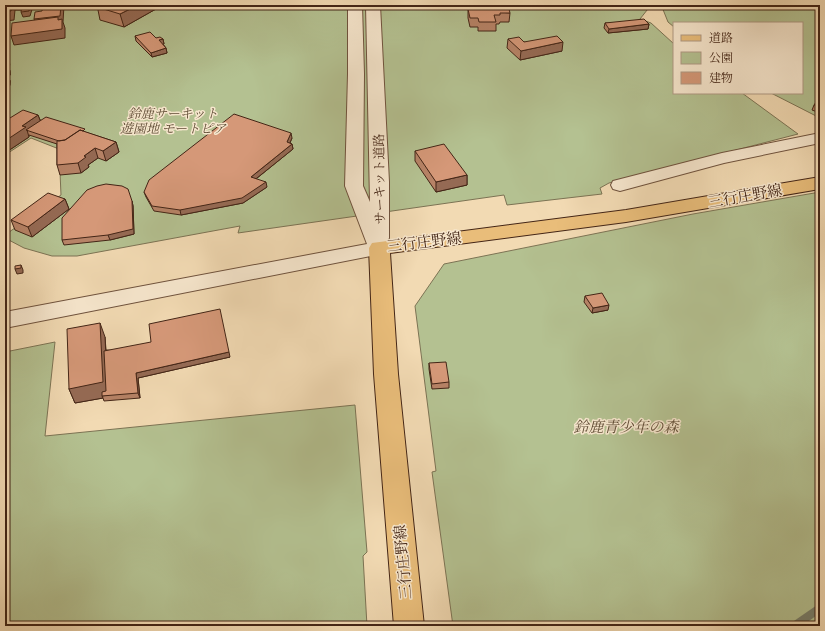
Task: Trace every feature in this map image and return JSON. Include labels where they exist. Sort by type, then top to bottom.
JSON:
[{"type":"main road","name":"三行庄野線","points":[[409,626],[386,374],[379,248],[626,216],[820,183]]},
{"type":"street","name":"サーキット道路","points":[[355,5],[356,74],[354,186],[379,248]]},
{"type":"street","name":"サーキット道路","points":[[373,5],[380,174],[379,248]]},
{"type":"street","points":[[620,185],[722,158],[820,138]]},
{"type":"street","points":[[5,320],[379,248]]},
{"type":"green space","name":"鈴鹿サーキット 遊園地 モートピア","points":[[5,5],[651,5],[640,19],[651,23],[673,43],[673,94],[743,94],[798,134],[609,183],[600,188],[602,194],[507,205],[504,195],[238,233],[240,226],[77,256],[52,256],[24,248],[5,238],[5,235],[61,195],[59,149],[31,138],[5,155]]},
{"type":"green space","points":[[663,5],[820,5],[820,118],[773,94],[803,94],[803,22],[673,22],[673,26],[668,22],[662,7]]},
{"type":"green space","name":"鈴鹿青少年の森","points":[[820,192],[820,626],[453,626],[432,472],[436,471],[415,306],[444,264],[693,214]]},
{"type":"green space","points":[[55,342],[45,436],[355,405],[367,552],[363,556],[367,626],[5,626],[5,352]]},
{"type":"building","points":[[5,5],[12,5],[11,11],[5,11]]},
{"type":"building","points":[[22,5],[30,5],[29,11],[21,12]]},
{"type":"building","points":[[43,5],[61,5],[60,16],[34,19],[35,12],[42,11]]},
{"type":"building","points":[[100,5],[138,5],[120,14],[97,7]]},
{"type":"building","points":[[468,9],[509,9],[510,13],[500,13],[500,15],[494,15],[496,22],[479,22],[478,18],[470,18]]},
{"type":"building","points":[[58,17],[58,20],[62,19],[62,29],[11,36],[12,23]]},
{"type":"building","points":[[644,19],[649,24],[609,29],[605,23]]},
{"type":"building","points":[[150,32],[156,38],[160,37],[163,39],[159,40],[166,48],[151,53],[135,36]]},
{"type":"building","points":[[557,36],[563,42],[521,51],[508,39],[519,37],[524,42]]},
{"type":"building","points":[[819,98],[820,99],[820,107],[814,105]]},
{"type":"building","points":[[23,110],[38,115],[22,126],[26,127],[5,141],[5,121]]},
{"type":"building","points":[[234,114],[291,133],[287,142],[292,144],[251,177],[266,182],[242,198],[180,210],[152,206],[144,192],[149,180]]},
{"type":"building","points":[[46,117],[85,129],[83,131],[80,130],[65,140],[59,141],[26,130]]},
{"type":"building","points":[[80,130],[116,142],[103,151],[95,148],[84,156],[86,157],[78,163],[57,165],[57,141],[65,140]]},
{"type":"building","points":[[444,144],[467,175],[436,182],[415,151]]},
{"type":"building","points":[[106,184],[122,186],[128,189],[132,201],[133,229],[108,235],[62,240],[62,218],[87,190]]},
{"type":"building","points":[[48,193],[65,199],[28,227],[11,220]]},
{"type":"building","points":[[21,265],[21,268],[15,269],[15,266]]},
{"type":"building","points":[[602,293],[609,305],[593,308],[585,296]]},
{"type":"building","points":[[220,309],[229,352],[136,373],[138,393],[102,396],[102,392],[106,391],[104,351],[151,342],[149,324]]},
{"type":"building","points":[[100,323],[103,382],[69,389],[67,329]]},
{"type":"building","points":[[446,362],[449,382],[432,384],[429,363]]},
{"type":"waterway","points":[[794,626],[820,607]]},
{"type":"railway","points":[[5,52],[8,54],[10,79],[9,91],[5,103]]}]
